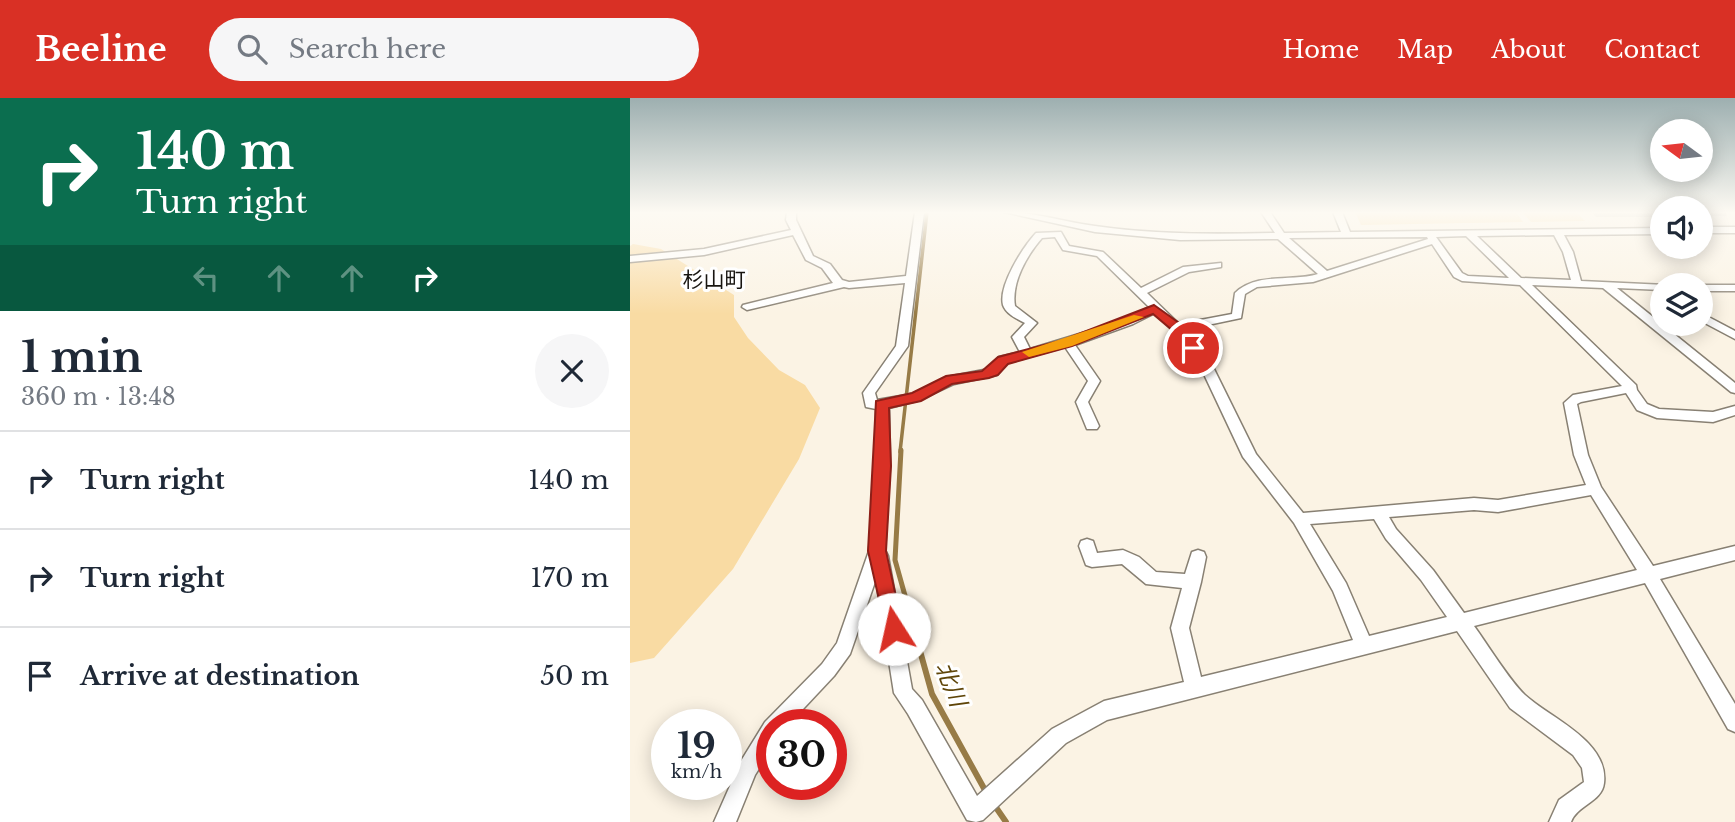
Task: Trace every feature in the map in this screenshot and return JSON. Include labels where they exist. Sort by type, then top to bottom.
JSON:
[{"type":"street","points":[[630,259],[704,252],[732,246]]},
{"type":"street","points":[[804,246],[809,258],[825,267],[842,284]]},
{"type":"street","points":[[915,246],[902,346],[869,394],[871,404],[912,398],[951,380],[993,372],[1003,360],[1068,343],[1129,322],[1154,309]]},
{"type":"street","points":[[1026,353],[1018,337],[1031,323],[1011,309],[1009,304],[1016,274],[1030,246]]},
{"type":"street","points":[[1065,246],[1100,254],[1154,309],[1177,328],[1219,386],[1260,474],[1299,519],[1340,588],[1364,646]]},
{"type":"street","points":[[1293,246],[1326,275]]},
{"type":"street","points":[[1177,328],[1237,316],[1240,293],[1254,284],[1309,280],[1410,246]]},
{"type":"street","points":[[1438,246],[1462,277],[1521,282],[1650,286]]},
{"type":"street","points":[[1482,246],[1631,386],[1631,391],[1642,407],[1657,413],[1713,417],[1735,410]]},
{"type":"street","points":[[1565,246],[1577,283]]},
{"type":"street","points":[[1139,293],[1180,271],[1217,265]]},
{"type":"street","points":[[747,307],[842,284],[911,279]]},
{"type":"street","points":[[1605,284],[1735,388]]},
{"type":"street","points":[[1713,288],[1735,288]]},
{"type":"street","points":[[1713,323],[1735,336]]},
{"type":"street","points":[[1068,343],[1094,381],[1091,391],[1082,402],[1092,426]]},
{"type":"street","points":[[1631,391],[1577,398],[1570,404],[1581,455],[1595,489],[1648,573],[1735,722]]},
{"type":"street","points":[[790,709],[828,670],[844,648],[877,551],[889,402]]},
{"type":"street","points":[[1299,519],[1474,504],[1498,506],[1595,489]]},
{"type":"street","points":[[1378,512],[1391,534],[1427,575],[1517,701],[1580,748],[1592,765],[1594,783],[1591,789],[1566,807],[1560,822]]},
{"type":"street","points":[[1087,546],[1092,560],[1123,557],[1152,579],[1193,582]]},
{"type":"street","points":[[877,551],[883,568],[903,693],[915,707],[966,801],[975,812],[1059,736],[1104,711],[1735,553]]},
{"type":"street","points":[[1195,689],[1180,638],[1198,557]]},
{"type":"street","points":[[725,822],[756,755]]},
{"type":"shaded area","points":[[630,246],[661,249],[734,295],[734,317],[748,338],[779,370],[805,385],[820,408],[799,459],[733,569],[654,658],[630,663],[630,311]]},
{"type":"waterway","name":"北川","points":[[900,452],[923,246]]},
{"type":"waterway","name":"北川","points":[[901,450],[895,560],[911,617]]},
{"type":"waterway","name":"北川","points":[[910,615],[932,694],[986,792]]},
{"type":"waterway","name":"北川","points":[[995,806],[1006,822]]},
{"type":"slow traffic","points":[[1029,352],[1068,343],[1138,317]]},
{"type":"district","name":"杉山町","points":[[714,280]]},
{"type":"route","points":[[894,629],[877,551],[883,466],[881,405],[916,397],[935,385],[951,380],[993,372],[1003,360],[1068,343],[1129,322],[1154,309],[1177,328],[1193,348]]}]
